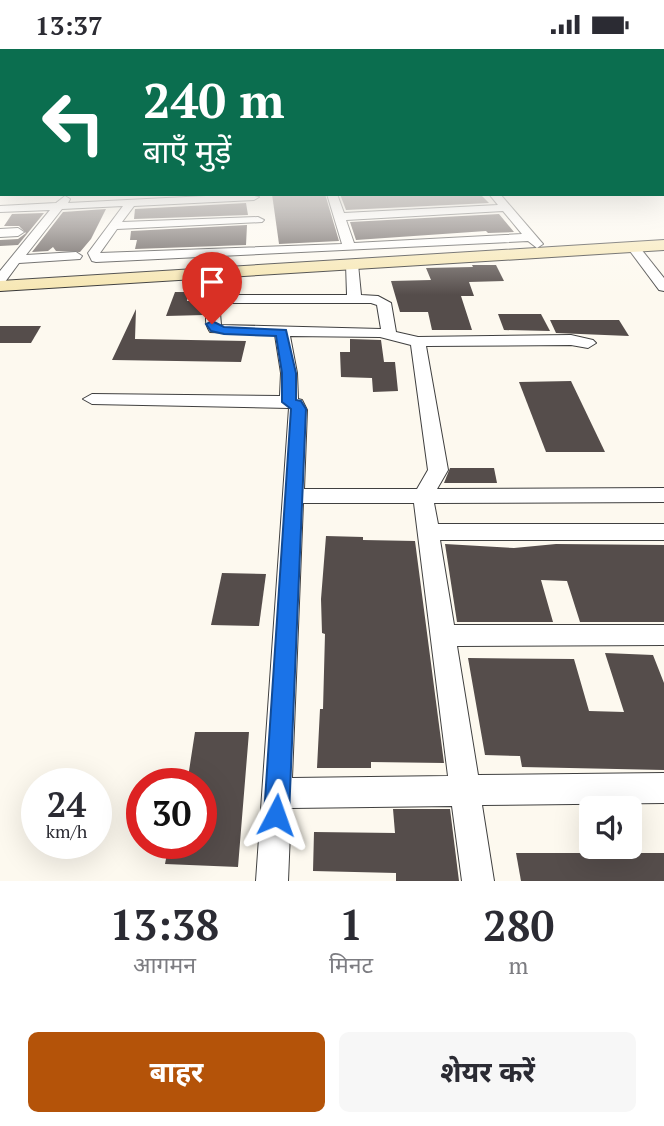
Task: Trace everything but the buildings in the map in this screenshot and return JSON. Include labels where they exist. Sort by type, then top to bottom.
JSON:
[{"type":"street","points":[[0,279],[50,218]]},
{"type":"street","points":[[121,218],[94,253],[96,258],[262,243]]},
{"type":"street","points":[[258,218],[262,243]]},
{"type":"street","points":[[340,218],[351,255],[354,298]]},
{"type":"street","points":[[515,218],[545,253]]},
{"type":"street","points":[[116,226],[351,255],[545,253],[664,245]]},
{"type":"street","points":[[0,233],[18,232]]},
{"type":"street","points":[[351,255],[532,237]]},
{"type":"street","points":[[0,286],[227,271],[262,243]]},
{"type":"street","points":[[633,247],[664,287]]},
{"type":"street","points":[[14,260],[76,256]]},
{"type":"street","points":[[646,263],[664,262]]},
{"type":"street","points":[[227,271],[222,299],[214,311],[212,324],[215,329],[389,334],[418,342],[571,339],[588,343]]},
{"type":"street","points":[[222,299],[380,300],[384,303],[389,334]]},
{"type":"street","points":[[282,333],[289,373],[289,402]]},
{"type":"street","points":[[418,342],[438,470],[423,496],[478,881]]},
{"type":"street","points":[[92,399],[289,402],[296,404],[299,409],[272,881]]},
{"type":"street","points":[[295,496],[664,495]]},
{"type":"street","points":[[428,531],[664,532]]},
{"type":"street","points":[[443,636],[664,635]]},
{"type":"street","points":[[278,793],[664,788]]},
{"type":"route","points":[[212,324],[215,329],[282,333],[289,373],[289,402],[296,404],[299,409],[276,815]]}]
